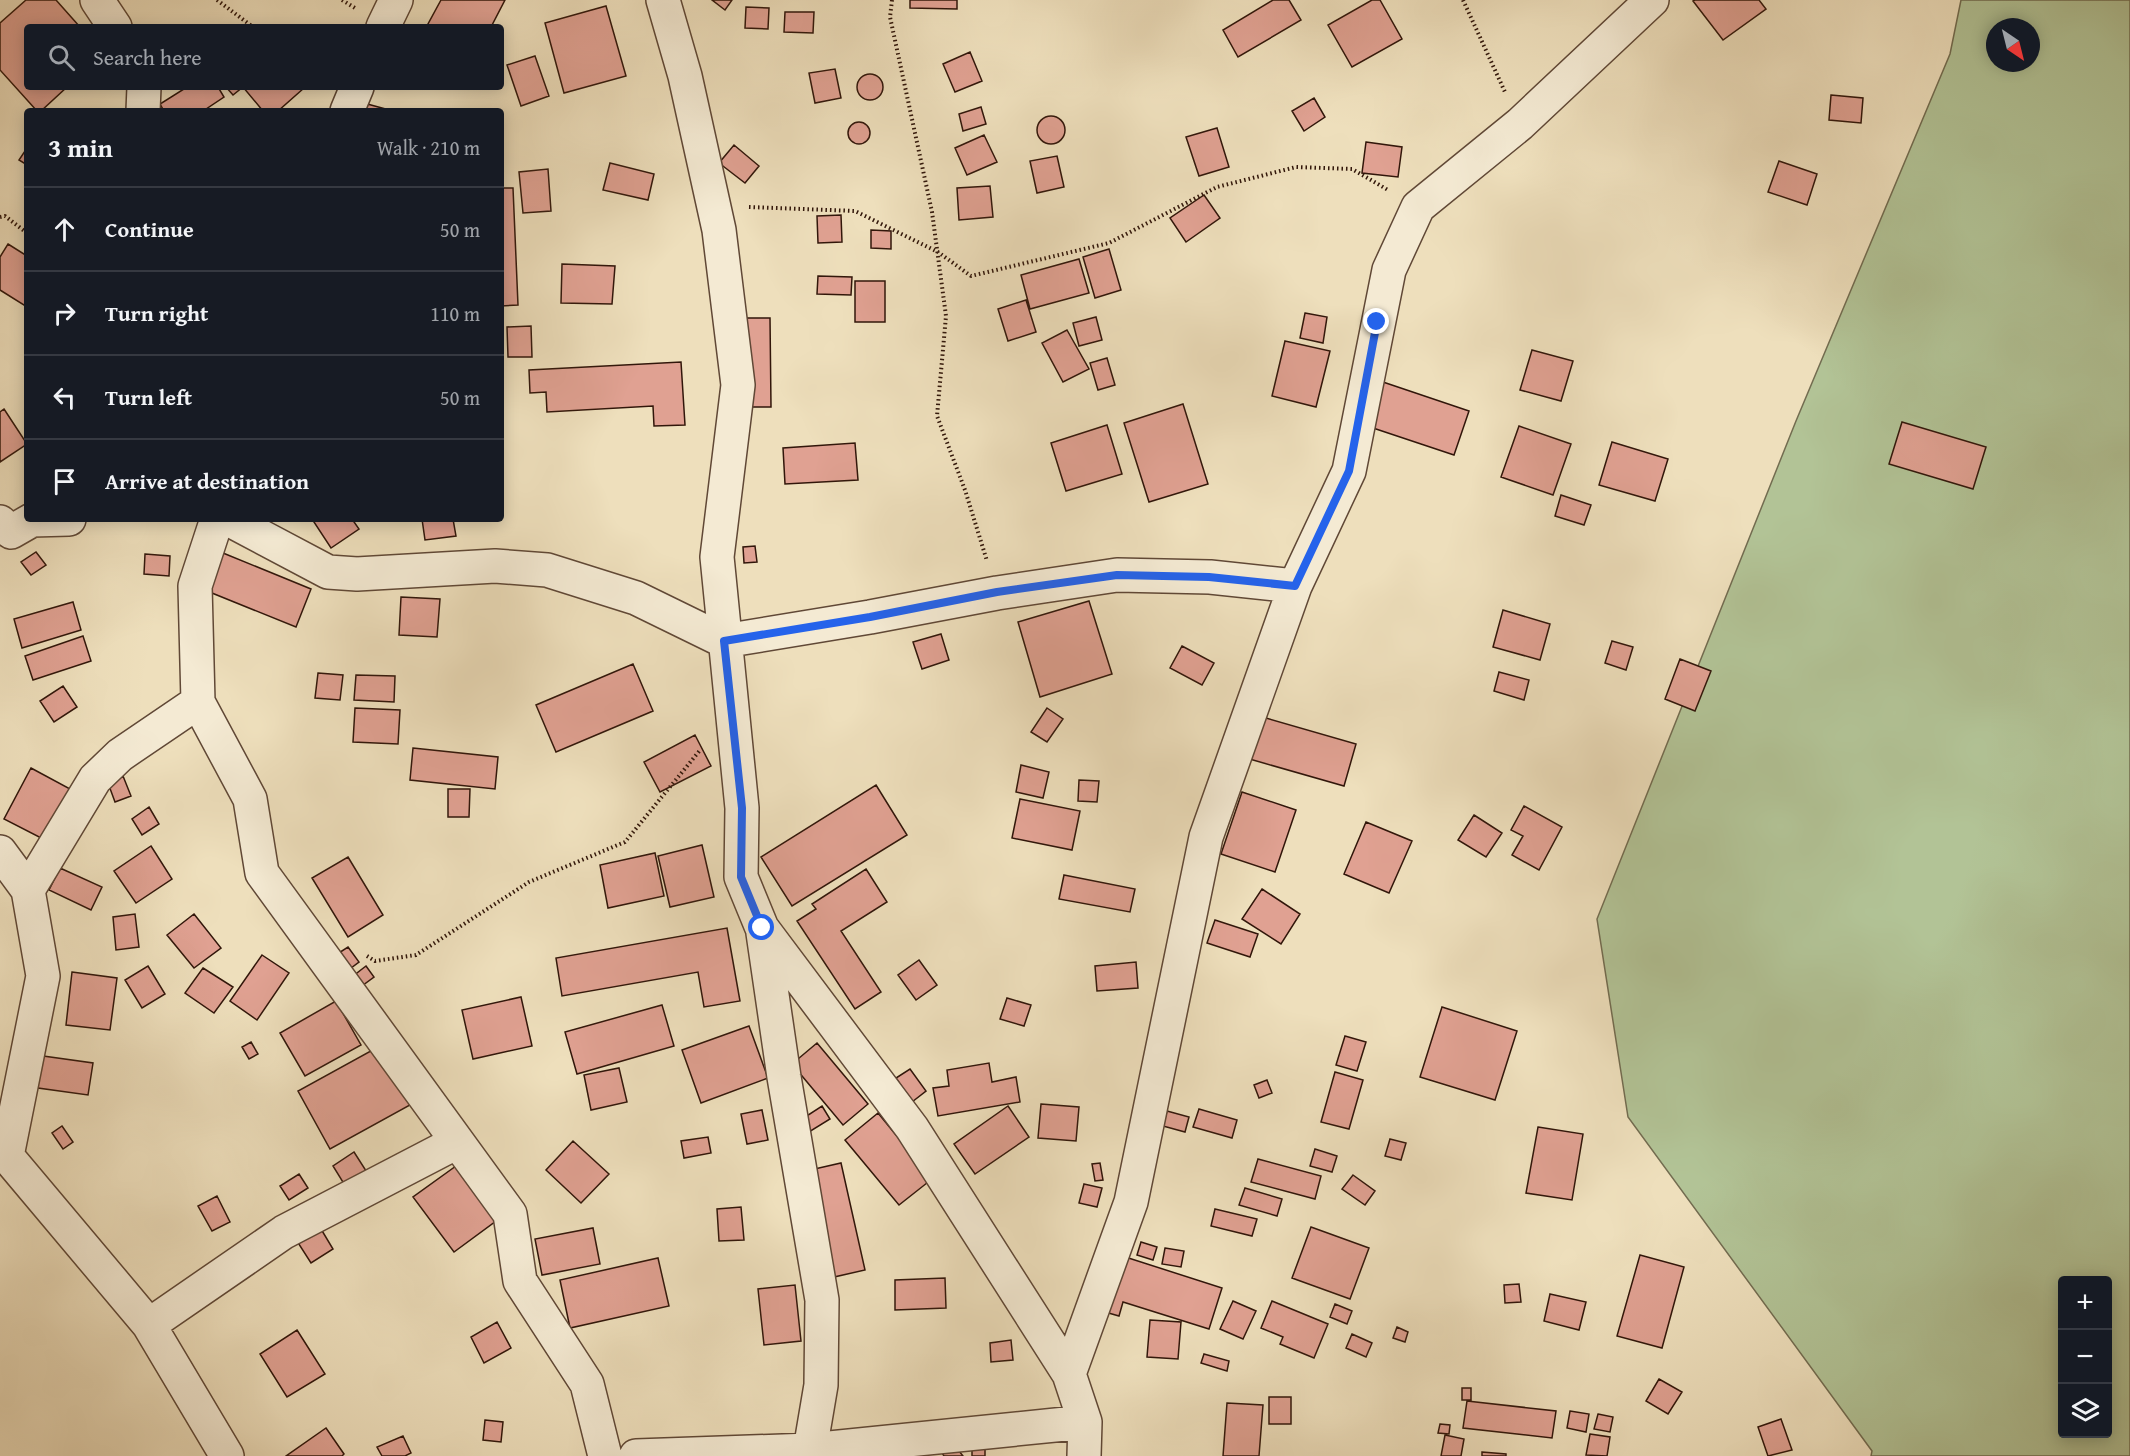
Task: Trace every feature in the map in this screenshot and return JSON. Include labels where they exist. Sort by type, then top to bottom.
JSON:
[{"type":"street","points":[[97,0],[113,24]]},
{"type":"street","points":[[384,24],[396,0]]},
{"type":"street","points":[[663,0],[685,76],[719,230],[738,385],[717,557],[742,808],[741,877],[762,928],[784,1077],[822,1300],[821,1385],[809,1453]]},
{"type":"street","points":[[1070,1374],[1131,1202],[1206,837],[1295,586],[1349,471],[1389,270],[1418,207],[1520,124],[1652,0]]},
{"type":"street","points":[[142,108],[144,90]]},
{"type":"street","points":[[348,108],[356,90]]},
{"type":"street","points":[[0,522],[11,532],[28,522]]},
{"type":"street","points":[[216,522],[195,586],[198,702],[250,800],[262,873],[510,1214],[520,1281],[587,1384],[605,1456]]},
{"type":"street","points":[[234,522],[328,572],[357,574],[495,566],[547,570],[636,598],[724,641],[870,617],[997,592],[1117,575],[1209,577],[1295,586]]},
{"type":"street","points":[[28,890],[95,779],[120,755],[198,702]]},
{"type":"street","points":[[0,852],[28,890],[43,976],[7,1156],[149,1325],[227,1456]]},
{"type":"street","points":[[762,928],[912,1128],[1070,1374],[1085,1422],[1084,1456]]},
{"type":"street","points":[[149,1325],[284,1232],[457,1142]]},
{"type":"street","points":[[636,1456],[809,1453],[1085,1422]]},
{"type":"path","points":[[217,0],[249,24]]},
{"type":"path","points":[[892,0],[890,17],[932,212],[946,316],[937,416],[965,490],[997,592]]},
{"type":"path","points":[[1463,0],[1520,124]]},
{"type":"path","points":[[719,230],[743,207],[855,211],[938,252],[971,276],[1109,243],[1217,187],[1296,167],[1352,169],[1418,207]]},
{"type":"path","points":[[0,217],[5,216],[24,230]]},
{"type":"path","points":[[365,954],[375,961],[416,955],[529,882],[625,842],[733,709]]},
{"type":"green space","points":[[1961,0],[2130,0],[2130,1456],[1871,1456],[1872,1451],[1628,1117],[1597,919],[1796,421],[1950,54]]},
{"type":"building","points":[[26,0],[56,0],[77,24],[24,24],[24,90],[64,90],[44,108],[34,108],[0,70],[0,23]]},
{"type":"building","points":[[441,0],[505,0],[493,24],[428,24]]},
{"type":"building","points":[[712,0],[732,0],[725,10]]},
{"type":"building","points":[[910,0],[957,0],[957,9],[910,8]]},
{"type":"building","points":[[1273,0],[1289,0],[1301,20],[1238,57],[1223,30]]},
{"type":"building","points":[[1372,0],[1380,0],[1402,39],[1352,67],[1328,25]]},
{"type":"building","points":[[1759,0],[1766,9],[1723,40],[1693,1]]},
{"type":"building","points":[[606,6],[626,76],[564,93],[545,23]]},
{"type":"building","points":[[746,7],[769,8],[768,29],[745,28]]},
{"type":"building","points":[[785,12],[814,12],[813,33],[784,32]]},
{"type":"building","points":[[970,52],[982,81],[955,92],[943,64]]},
{"type":"building","points":[[535,56],[549,96],[521,106],[507,65]]},
{"type":"building","points":[[835,69],[841,98],[815,103],[809,73]]},
{"type":"building","points":[[870,74],[879,78],[883,87],[879,96],[870,100],[861,96],[857,87],[861,78]]},
{"type":"building","points":[[182,90],[220,90],[224,97],[208,108],[162,108],[160,104]]},
{"type":"building","points":[[229,90],[239,90],[233,95]]},
{"type":"building","points":[[246,90],[302,90],[281,108],[260,108]]},
{"type":"building","points":[[1831,95],[1863,98],[1861,123],[1829,120]]},
{"type":"building","points":[[1314,98],[1325,117],[1304,131],[1292,111]]},
{"type":"building","points":[[360,102],[382,108],[359,108]]},
{"type":"building","points":[[981,107],[986,124],[963,131],[959,114]]},
{"type":"building","points":[[1051,116],[1061,120],[1065,130],[1061,140],[1051,144],[1041,140],[1037,130],[1041,120]]},
{"type":"building","points":[[859,122],[867,125],[870,133],[867,141],[859,144],[851,141],[848,133],[851,125]]},
{"type":"building","points":[[1217,128],[1229,167],[1199,176],[1186,137]]},
{"type":"building","points":[[984,135],[997,162],[967,175],[955,148]]},
{"type":"building","points":[[1366,142],[1402,147],[1398,177],[1362,173]]},
{"type":"building","points":[[734,145],[759,166],[745,183],[719,163]]},
{"type":"building","points":[[24,152],[24,163],[19,160]]},
{"type":"building","points":[[1057,156],[1064,187],[1037,193],[1030,161]]},
{"type":"building","points":[[1779,161],[1817,174],[1807,205],[1768,192]]},
{"type":"building","points":[[610,163],[654,174],[648,200],[603,190]]},
{"type":"building","points":[[548,169],[551,211],[523,213],[519,172]]},
{"type":"building","points":[[990,186],[993,217],[959,220],[957,188]]},
{"type":"building","points":[[504,188],[513,188],[518,305],[504,306]]},
{"type":"building","points":[[1204,195],[1220,218],[1186,242],[1170,218]]},
{"type":"building","points":[[841,215],[842,242],[818,243],[817,216]]},
{"type":"building","points":[[871,230],[891,231],[891,249],[871,248]]},
{"type":"building","points":[[8,244],[24,254],[24,305],[0,290],[0,257]]},
{"type":"building","points":[[1109,249],[1121,290],[1095,298],[1083,257]]},
{"type":"building","points":[[1079,259],[1089,293],[1030,309],[1021,275]]},
{"type":"building","points":[[562,264],[615,266],[612,304],[561,303]]},
{"type":"building","points":[[818,276],[852,277],[851,295],[817,294]]},
{"type":"building","points":[[855,281],[885,281],[885,322],[855,322]]},
{"type":"building","points":[[1026,300],[1036,332],[1008,341],[998,309]]},
{"type":"building","points":[[1305,313],[1327,317],[1323,343],[1300,338]]},
{"type":"building","points":[[1096,317],[1102,340],[1079,346],[1073,323]]},
{"type":"building","points":[[741,318],[770,318],[771,407],[742,407]]},
{"type":"building","points":[[531,326],[532,357],[508,357],[507,327]]},
{"type":"building","points":[[1067,330],[1089,369],[1063,382],[1042,343]]},
{"type":"building","points":[[1285,341],[1330,351],[1316,407],[1272,396]]},
{"type":"building","points":[[1532,350],[1573,361],[1561,401],[1520,390]]},
{"type":"building","points":[[1107,358],[1115,385],[1098,390],[1090,363]]},
{"type":"building","points":[[681,362],[685,425],[654,426],[653,406],[547,412],[546,392],[530,393],[529,370]]},
{"type":"building","points":[[1380,381],[1469,411],[1454,455],[1364,425]]},
{"type":"building","points":[[1183,404],[1208,484],[1149,502],[1124,423]]},
{"type":"building","points":[[4,409],[24,439],[24,446],[0,462],[0,412]]},
{"type":"building","points":[[1902,422],[1986,447],[1973,489],[1889,464]]},
{"type":"building","points":[[1107,425],[1122,474],[1066,491],[1051,443]]},
{"type":"building","points":[[1519,426],[1571,444],[1553,495],[1501,477]]},
{"type":"building","points":[[1612,442],[1668,459],[1655,501],[1599,485]]},
{"type":"building","points":[[855,443],[858,480],[785,484],[783,448]]},
{"type":"building","points":[[1561,495],[1591,505],[1584,525],[1555,516]]},
{"type":"building","points":[[314,522],[354,522],[359,529],[331,548]]},
{"type":"building","points":[[422,522],[454,522],[456,536],[425,540]]},
{"type":"building","points":[[755,546],[757,562],[744,563],[743,547]]},
{"type":"building","points":[[36,552],[46,565],[31,575],[21,562]]},
{"type":"building","points":[[223,553],[311,589],[296,627],[207,591]]},
{"type":"building","points":[[145,554],[170,556],[169,576],[144,574]]},
{"type":"building","points":[[401,597],[440,599],[437,637],[399,635]]},
{"type":"building","points":[[1089,601],[1112,674],[1040,697],[1018,622]]},
{"type":"building","points":[[73,602],[81,630],[22,648],[14,619]]},
{"type":"building","points":[[1503,610],[1550,624],[1540,660],[1493,647]]},
{"type":"building","points":[[941,634],[949,660],[922,669],[913,642]]},
{"type":"building","points":[[83,636],[91,661],[33,680],[25,656]]},
{"type":"building","points":[[1612,641],[1633,647],[1626,670],[1605,663]]},
{"type":"building","points":[[1182,646],[1214,663],[1202,685],[1170,668]]},
{"type":"building","points":[[1680,659],[1711,671],[1695,711],[1665,699]]},
{"type":"building","points":[[633,664],[653,711],[556,752],[536,705]]},
{"type":"building","points":[[1499,672],[1529,680],[1524,700],[1494,691]]},
{"type":"building","points":[[318,673],[343,675],[340,700],[315,698]]},
{"type":"building","points":[[356,675],[395,676],[394,702],[354,700]]},
{"type":"building","points":[[63,686],[77,707],[54,722],[40,701]]},
{"type":"building","points":[[355,708],[400,710],[398,744],[353,742]]},
{"type":"building","points":[[1047,708],[1063,719],[1047,742],[1031,732]]},
{"type":"building","points":[[1259,716],[1356,744],[1344,786],[1246,758]]},
{"type":"building","points":[[695,735],[711,766],[660,792],[644,762]]},
{"type":"building","points":[[413,748],[498,757],[495,789],[410,780]]},
{"type":"building","points":[[1021,765],[1049,772],[1043,798],[1016,792]]},
{"type":"building","points":[[31,768],[72,790],[45,840],[4,819]]},
{"type":"building","points":[[123,776],[131,796],[115,802],[108,783]]},
{"type":"building","points":[[1079,780],[1099,781],[1097,802],[1078,801]]},
{"type":"building","points":[[876,785],[907,835],[792,906],[761,857]]},
{"type":"building","points":[[448,789],[470,789],[469,817],[448,817]]},
{"type":"building","points":[[1242,792],[1296,810],[1275,872],[1221,854]]},
{"type":"building","points":[[1020,799],[1080,811],[1072,850],[1012,838]]},
{"type":"building","points":[[1524,806],[1562,827],[1539,870],[1512,855],[1523,836],[1511,830]]},
{"type":"building","points":[[149,807],[159,824],[142,835],[132,819]]},
{"type":"building","points":[[1474,815],[1502,833],[1486,857],[1458,840]]},
{"type":"building","points":[[1366,822],[1412,841],[1389,893],[1344,874]]},
{"type":"building","points":[[702,845],[714,897],[670,907],[658,856]]},
{"type":"building","points":[[151,846],[172,879],[136,903],[114,871]]},
{"type":"building","points":[[655,853],[664,896],[608,908],[600,865]]},
{"type":"building","points":[[348,857],[383,915],[348,937],[312,878]]},
{"type":"building","points":[[60,868],[102,887],[91,910],[49,890]]},
{"type":"building","points":[[866,869],[887,902],[841,931],[881,992],[855,1009],[797,921],[816,909],[812,904]]},
{"type":"building","points":[[1064,875],[1135,889],[1130,912],[1059,899]]},
{"type":"building","points":[[1262,889],[1300,914],[1281,944],[1242,919]]},
{"type":"building","points":[[135,914],[139,947],[116,950],[113,917]]},
{"type":"building","points":[[194,914],[221,948],[194,968],[167,935]]},
{"type":"building","points":[[1215,920],[1258,934],[1250,957],[1207,943]]},
{"type":"building","points":[[727,928],[740,1001],[704,1007],[698,972],[562,996],[556,958]]},
{"type":"building","points":[[348,947],[359,962],[343,974],[331,958]]},
{"type":"building","points":[[262,955],[289,973],[257,1020],[230,1001]]},
{"type":"building","points":[[919,960],[937,985],[916,1000],[898,975]]},
{"type":"building","points":[[1136,962],[1138,988],[1097,991],[1095,966]]},
{"type":"building","points":[[148,966],[165,994],[142,1008],[125,980]]},
{"type":"building","points":[[366,966],[374,977],[355,991],[348,980]]},
{"type":"building","points":[[203,968],[233,987],[214,1013],[185,993]]},
{"type":"building","points":[[72,972],[117,978],[110,1030],[66,1025]]},
{"type":"building","points":[[521,997],[532,1046],[473,1059],[462,1010]]},
{"type":"building","points":[[1007,998],[1031,1005],[1024,1026],[1000,1019]]},
{"type":"building","points":[[336,1001],[361,1045],[305,1076],[280,1033]]},
{"type":"building","points":[[662,1005],[674,1046],[577,1074],[565,1032]]},
{"type":"building","points":[[1442,1007],[1517,1031],[1495,1100],[1420,1077]]},
{"type":"building","points":[[749,1026],[768,1078],[701,1103],[682,1050]]},
{"type":"building","points":[[1345,1036],[1366,1042],[1357,1071],[1336,1065]]},
{"type":"building","points":[[251,1042],[258,1054],[249,1059],[242,1047]]},
{"type":"building","points":[[817,1043],[868,1104],[843,1125],[792,1064]]},
{"type":"building","points":[[378,1047],[410,1105],[330,1149],[298,1091]]},
{"type":"building","points":[[36,1055],[93,1063],[88,1095],[31,1087]]},
{"type":"building","points":[[989,1063],[992,1082],[1016,1077],[1020,1102],[938,1116],[933,1088],[949,1086],[947,1070]]},
{"type":"building","points":[[619,1068],[627,1102],[591,1110],[584,1075]]},
{"type":"building","points":[[910,1069],[926,1091],[912,1102],[896,1078]]},
{"type":"building","points":[[1335,1072],[1363,1080],[1349,1129],[1321,1122]]},
{"type":"building","points":[[1267,1080],[1272,1093],[1259,1098],[1254,1085]]},
{"type":"building","points":[[1041,1104],[1079,1107],[1076,1141],[1038,1138]]},
{"type":"building","points":[[822,1106],[830,1119],[809,1132],[802,1119]]},
{"type":"building","points":[[1008,1106],[1029,1137],[975,1174],[954,1144]]},
{"type":"building","points":[[1199,1109],[1237,1120],[1232,1138],[1193,1127]]},
{"type":"building","points":[[762,1110],[768,1140],[747,1144],[741,1114]]},
{"type":"building","points":[[1167,1111],[1189,1117],[1185,1132],[1163,1126]]},
{"type":"building","points":[[878,1113],[932,1179],[899,1205],[845,1140]]},
{"type":"building","points":[[62,1126],[73,1142],[63,1149],[52,1133]]},
{"type":"building","points":[[1538,1127],[1583,1134],[1572,1200],[1526,1193]]},
{"type":"building","points":[[708,1137],[711,1153],[684,1158],[681,1141]]},
{"type":"building","points":[[1390,1139],[1406,1143],[1401,1160],[1385,1156]]},
{"type":"building","points":[[573,1141],[609,1174],[581,1203],[546,1170]]},
{"type":"building","points":[[1315,1149],[1337,1156],[1332,1172],[1310,1166]]},
{"type":"building","points":[[354,1152],[370,1177],[349,1192],[333,1166]]},
{"type":"building","points":[[1258,1159],[1321,1176],[1315,1199],[1251,1182]]},
{"type":"building","points":[[841,1163],[865,1270],[834,1277],[810,1170]]},
{"type":"building","points":[[1100,1163],[1103,1180],[1095,1181],[1092,1164]]},
{"type":"building","points":[[456,1166],[496,1221],[454,1252],[413,1197]]},
{"type":"building","points":[[299,1174],[308,1188],[289,1200],[280,1186]]},
{"type":"building","points":[[1353,1175],[1375,1191],[1365,1205],[1342,1189]]},
{"type":"building","points":[[1084,1184],[1102,1188],[1097,1207],[1079,1203]]},
{"type":"building","points":[[1245,1188],[1282,1199],[1277,1216],[1239,1205]]},
{"type":"building","points":[[217,1196],[230,1222],[212,1231],[198,1206]]},
{"type":"building","points":[[741,1207],[744,1240],[719,1241],[717,1209]]},
{"type":"building","points":[[1215,1209],[1257,1219],[1252,1236],[1211,1226]]},
{"type":"building","points":[[318,1224],[333,1249],[311,1263],[295,1238]]},
{"type":"building","points":[[1311,1227],[1369,1248],[1350,1299],[1292,1278]]},
{"type":"building","points":[[593,1228],[600,1264],[542,1275],[535,1239]]},
{"type":"building","points":[[1141,1242],[1157,1247],[1153,1260],[1137,1255]]},
{"type":"building","points":[[1165,1248],[1184,1251],[1181,1267],[1162,1264]]},
{"type":"building","points":[[1116,1254],[1222,1288],[1209,1329],[1123,1302],[1119,1316],[1098,1310]]},
{"type":"building","points":[[1640,1255],[1684,1267],[1662,1348],[1617,1336]]},
{"type":"building","points":[[658,1258],[669,1306],[570,1328],[560,1280]]},
{"type":"building","points":[[945,1278],[946,1308],[895,1310],[895,1280]]},
{"type":"building","points":[[1519,1284],[1521,1302],[1505,1303],[1504,1285]]},
{"type":"building","points":[[795,1285],[801,1341],[764,1345],[758,1289]]},
{"type":"building","points":[[1550,1294],[1586,1302],[1579,1330],[1544,1321]]},
{"type":"building","points":[[1233,1301],[1256,1311],[1243,1339],[1220,1329]]},
{"type":"building","points":[[1272,1301],[1328,1324],[1314,1358],[1280,1344],[1283,1337],[1261,1328]]},
{"type":"building","points":[[1335,1304],[1352,1311],[1347,1324],[1330,1317]]},
{"type":"building","points":[[1150,1320],[1181,1322],[1178,1359],[1147,1357]]},
{"type":"building","points":[[497,1322],[511,1348],[484,1363],[471,1337]]},
{"type":"building","points":[[1397,1327],[1408,1332],[1405,1342],[1393,1338]]},
{"type":"building","points":[[297,1330],[325,1374],[287,1397],[260,1354]]},
{"type":"building","points":[[1352,1334],[1372,1343],[1366,1357],[1346,1348]]},
{"type":"building","points":[[1011,1340],[1013,1360],[991,1362],[990,1343]]},
{"type":"building","points":[[1204,1354],[1229,1361],[1227,1371],[1201,1363]]},
{"type":"building","points":[[1659,1379],[1682,1392],[1668,1414],[1646,1401]]},
{"type":"building","points":[[1462,1388],[1471,1388],[1471,1400],[1462,1400]]},
{"type":"building","points":[[1269,1397],[1291,1397],[1291,1424],[1269,1424]]},
{"type":"building","points":[[1467,1401],[1556,1411],[1552,1438],[1463,1428]]},
{"type":"building","points":[[1227,1403],[1263,1405],[1259,1456],[1223,1456]]},
{"type":"building","points":[[1570,1411],[1589,1414],[1586,1432],[1567,1428]]},
{"type":"building","points":[[1598,1414],[1613,1417],[1610,1432],[1594,1429]]},
{"type":"building","points":[[1781,1419],[1792,1450],[1768,1456],[1758,1427]]},
{"type":"building","points":[[485,1420],[503,1422],[501,1442],[483,1440]]},
{"type":"building","points":[[1440,1424],[1450,1425],[1449,1434],[1438,1433]]},
{"type":"building","points":[[326,1428],[344,1454],[342,1456],[286,1456]]},
{"type":"building","points":[[1590,1434],[1610,1437],[1607,1456],[1586,1455]]},
{"type":"building","points":[[1445,1435],[1464,1439],[1461,1456],[1441,1456]]},
{"type":"building","points":[[403,1436],[411,1453],[405,1456],[382,1456],[377,1447]]},
{"type":"building","points":[[951,1441],[963,1456],[944,1456],[940,1450]]},
{"type":"building","points":[[972,1443],[985,1444],[985,1456],[972,1456]]},
{"type":"building","points":[[1482,1452],[1506,1454],[1506,1456],[1482,1456]]},
{"type":"route","points":[[762,928],[741,877],[742,808],[724,641],[870,617],[997,592],[1117,575],[1209,577],[1295,586],[1349,471],[1363,409],[1377,322]]}]
